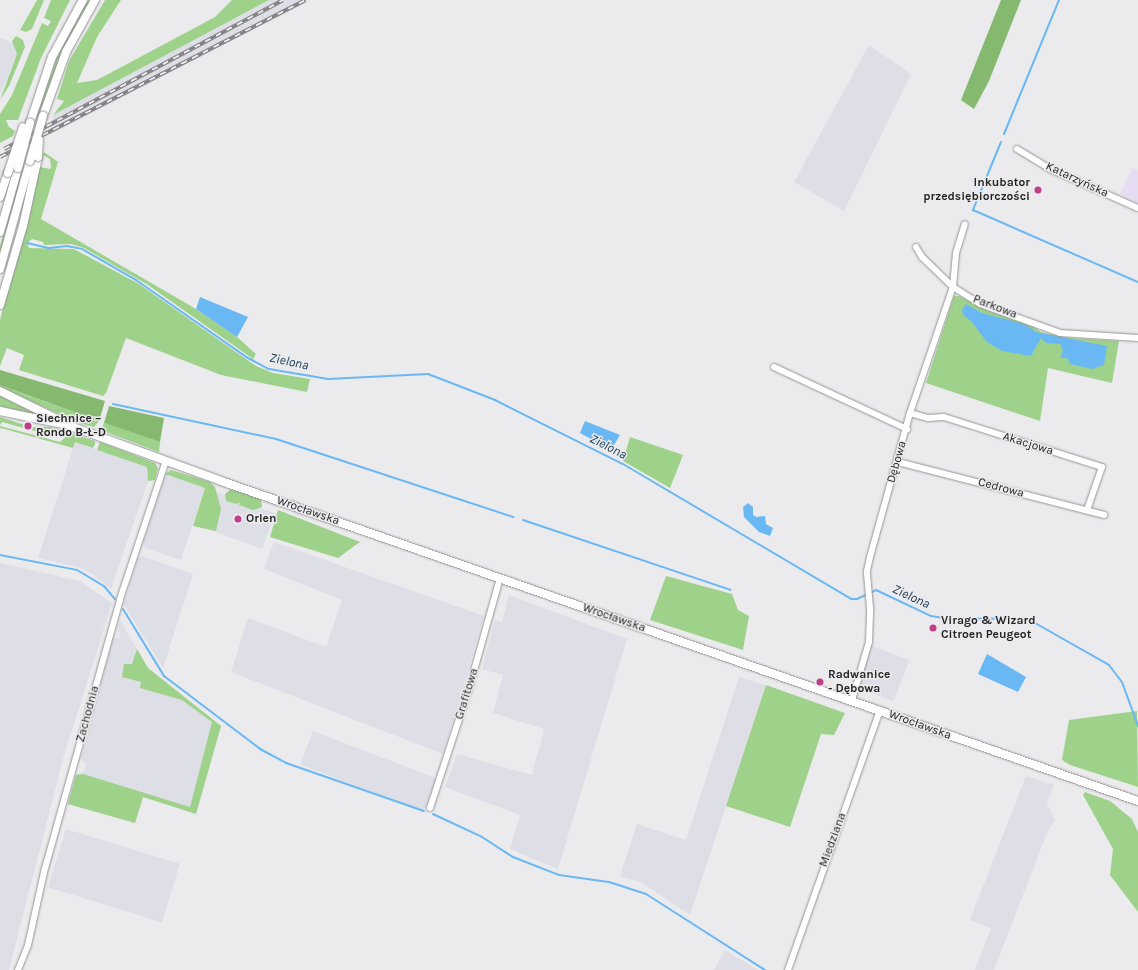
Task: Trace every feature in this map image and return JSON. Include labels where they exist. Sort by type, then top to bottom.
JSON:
[{"type":"main road","points":[[0,197],[57,45],[83,0]]},
{"type":"main road","points":[[0,269],[43,116],[66,52],[95,0]]},
{"type":"main road","points":[[0,232],[18,168],[27,125]]},
{"type":"main road","points":[[0,305],[23,226],[38,157],[39,130]]},
{"type":"main road","points":[[0,391],[74,427]]},
{"type":"main road","points":[[0,411],[74,427]]},
{"type":"main road","name":"Wrocławska","points":[[74,427],[166,461],[1138,801]]},
{"type":"street","name":"Katarzyńska","points":[[1017,149],[1050,169],[1138,208]]},
{"type":"street","points":[[907,429],[910,413],[953,287],[956,253],[965,224]]},
{"type":"street","name":"Parkowa","points":[[916,247],[922,257],[953,287],[980,304],[1025,318],[1047,329],[1082,335],[1138,338]]},
{"type":"street","name":"Dębowa","points":[[774,367],[907,429],[867,570],[869,642],[852,700]]},
{"type":"street","name":"Akacjowa","points":[[910,413],[928,418],[944,417],[1102,467],[1087,510]]},
{"type":"street","name":"Zachodnia","points":[[18,970],[28,945],[44,872],[118,606],[166,461]]},
{"type":"street","name":"Cedrowa","points":[[898,462],[1104,515]]},
{"type":"street","name":"Grafitowa","points":[[430,808],[468,692],[500,578]]},
{"type":"street","name":"Miedziana","points":[[788,970],[880,710]]},
{"type":"shaded area","points":[[269,0],[310,0],[48,136],[53,115]]},
{"type":"shaded area","points":[[0,38],[13,43],[17,54],[0,95]]},
{"type":"shaded area","points":[[869,45],[911,74],[844,211],[794,182]]},
{"type":"shaded area","points":[[1132,168],[1138,170],[1138,203],[1120,194]]},
{"type":"shaded area","points":[[75,442],[147,467],[146,472],[149,478],[111,589],[91,573],[78,567],[38,558]]},
{"type":"shaded area","points":[[165,474],[205,488],[181,560],[145,548],[143,543]]},
{"type":"shaded area","points":[[217,492],[275,513],[262,549],[204,528]]},
{"type":"shaded area","points":[[274,542],[484,616],[443,754],[231,672],[248,618],[326,647],[342,600],[264,569]]},
{"type":"shaded area","points":[[142,556],[193,574],[163,668],[124,605],[137,559]]},
{"type":"shaded area","points":[[0,563],[80,581],[112,603],[63,759],[9,970],[0,970]]},
{"type":"shaded area","points":[[509,595],[627,639],[558,869],[510,849],[520,815],[445,787],[457,754],[532,775],[544,729],[493,713],[503,675],[482,669],[495,620],[502,622]]},
{"type":"shaded area","points":[[120,620],[148,668],[221,726],[196,814],[143,797],[135,823],[68,804],[76,775],[84,771],[86,765],[81,759],[113,638],[119,638],[120,633],[117,631]]},
{"type":"shaded area","points":[[872,646],[909,660],[894,701],[856,687]]},
{"type":"shaded area","points":[[739,677],[766,685],[690,915],[642,883],[620,876],[637,824],[686,840]]},
{"type":"shaded area","points":[[313,731],[436,778],[423,812],[300,765]]},
{"type":"shaded area","points":[[1026,776],[1054,785],[1047,803],[1055,820],[1047,833],[994,970],[975,970],[991,928],[970,920]]},
{"type":"shaded area","points":[[66,829],[180,864],[162,922],[48,887]]},
{"type":"shaded area","points":[[725,950],[758,970],[714,970]]},
{"type":"green space","points":[[37,0],[44,0],[32,29],[26,32],[20,30]]},
{"type":"green space","points":[[51,0],[70,0],[41,58],[18,120],[6,120],[9,127],[15,131],[13,136],[0,143],[0,114],[12,95],[42,23],[48,26],[51,21],[44,18]]},
{"type":"green space","points":[[88,0],[91,0],[63,49],[38,119],[34,121],[58,53]]},
{"type":"green space","points":[[105,0],[121,0],[97,37],[77,83],[97,80],[215,17],[232,0],[269,0],[53,115],[64,101],[57,99],[69,61]]},
{"type":"green space","points":[[1001,0],[1021,0],[989,81],[974,109],[961,100]]},
{"type":"green space","points":[[16,36],[23,40],[25,47],[9,86],[0,100],[17,54],[12,41]]},
{"type":"green space","points":[[44,152],[58,162],[41,219],[196,309],[237,337],[256,354],[253,359],[148,285],[84,248],[71,244],[44,245],[43,242],[32,239],[27,243],[29,248],[74,249],[139,284],[256,366],[273,373],[310,379],[307,392],[221,375],[126,338],[106,393],[103,396],[19,370],[24,355],[7,348],[0,366],[0,320],[40,167],[50,169],[51,166],[50,159],[43,155]]},
{"type":"green space","points":[[26,164],[0,257],[0,246],[9,212],[23,166]]},
{"type":"green space","points":[[954,296],[959,296],[991,312],[1028,323],[1041,332],[1070,338],[1119,341],[1112,383],[1048,368],[1040,421],[926,383]]},
{"type":"green space","points":[[0,370],[105,401],[99,421],[0,385]]},
{"type":"green space","points":[[0,385],[99,421],[94,427],[79,423],[0,387]]},
{"type":"green space","points":[[0,396],[44,417],[0,406]]},
{"type":"green space","points":[[109,406],[164,418],[160,442],[104,423]]},
{"type":"green space","points":[[0,417],[31,427],[50,427],[65,431],[63,435],[56,437],[2,422],[0,425]]},
{"type":"green space","points":[[104,423],[160,442],[159,452],[106,432],[102,428]]},
{"type":"green space","points":[[0,426],[60,442],[70,433],[95,441],[95,444],[93,448],[75,442],[73,448],[1,428],[0,429]]},
{"type":"green space","points":[[630,437],[683,455],[670,488],[623,461]]},
{"type":"green space","points":[[100,442],[155,463],[158,468],[155,480],[148,481],[147,467],[97,450]]},
{"type":"green space","points":[[171,470],[210,482],[215,487],[221,509],[216,531],[193,526],[205,488],[165,474]]},
{"type":"green space","points":[[231,489],[261,499],[262,507],[253,510],[239,505],[240,502],[236,504],[226,501],[225,494]]},
{"type":"green space","points":[[278,510],[360,542],[338,558],[270,537]]},
{"type":"green space","points":[[666,576],[732,594],[738,610],[749,616],[743,650],[650,620]]},
{"type":"green space","points":[[137,649],[148,668],[221,726],[196,814],[143,797],[135,823],[68,804],[76,775],[83,774],[190,807],[212,722],[182,700],[140,688],[141,682],[122,677],[124,664],[132,664]]},
{"type":"green space","points":[[766,685],[845,713],[834,735],[821,734],[790,827],[726,806]]},
{"type":"green space","points":[[1137,711],[1138,787],[1070,765],[1062,760],[1069,720]]},
{"type":"green space","points":[[1085,792],[1110,801],[1132,819],[1138,832],[1138,912],[1110,875],[1113,849],[1083,795]]},
{"type":"water","points":[[200,297],[248,317],[237,337],[196,309]]},
{"type":"water","points":[[966,304],[982,313],[1024,324],[1036,332],[1107,346],[1104,365],[1092,369],[1070,364],[1067,358],[1060,358],[1063,350],[1060,344],[1046,343],[1041,338],[1031,356],[1002,351],[987,342],[971,321],[963,315],[962,310]]},
{"type":"water","points":[[585,421],[620,435],[611,450],[580,433]]},
{"type":"water","points":[[748,503],[753,507],[753,515],[756,517],[765,516],[766,524],[773,528],[770,536],[759,532],[744,517],[743,507]]},
{"type":"water","points":[[987,654],[1026,677],[1018,692],[978,674]]},
{"type":"waterway","points":[[1004,134],[1059,0]]},
{"type":"waterway","points":[[1001,142],[973,210],[1138,282]]},
{"type":"waterway","name":"Zielona","points":[[27,243],[49,248],[67,246],[82,249],[136,280],[248,358],[269,369],[328,379],[428,374],[495,400],[623,464],[851,599],[857,599],[876,590],[931,616],[944,618],[1022,619],[1035,623],[1109,665],[1122,682],[1138,726]]},
{"type":"waterway","points":[[113,404],[276,439],[513,517]]},
{"type":"waterway","points":[[523,520],[731,590]]},
{"type":"waterway","points":[[0,555],[77,570],[104,586],[115,599]]},
{"type":"waterway","points":[[123,609],[164,676],[260,749],[286,763],[424,811]]},
{"type":"waterway","points":[[433,814],[482,837],[513,857],[559,875],[609,882],[646,894],[765,970]]},
{"type":"railway","points":[[4,149],[283,0]]},
{"type":"railway","points":[[0,157],[305,0]]},
{"type":"place","name":"Inkubator przedsiębiorczości","points":[[1038,190]]},
{"type":"place","name":"Siechnice – Rondo B-Ł-D","points":[[28,426]]},
{"type":"place","name":"Orlen","points":[[238,519]]},
{"type":"place","name":"Virago & Wizard Citroen Peugeot","points":[[933,628]]},
{"type":"place","name":"Radwanice - Dębowa","points":[[820,682]]}]
